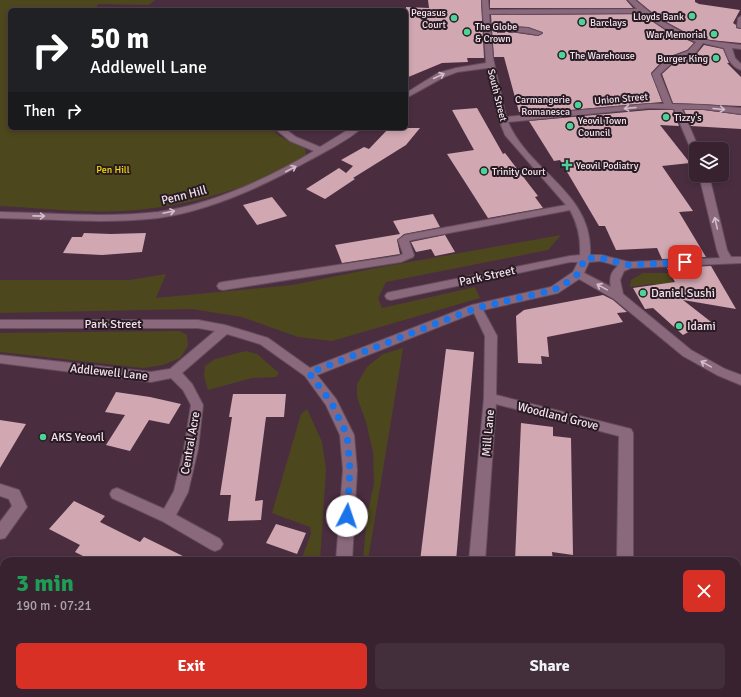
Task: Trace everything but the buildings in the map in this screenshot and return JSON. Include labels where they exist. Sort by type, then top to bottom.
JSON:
[{"type":"street","name":"South Street","points":[[485,0],[490,64],[503,120],[510,135],[523,152],[563,195],[572,207],[582,227],[586,242],[585,258]]},
{"type":"street","points":[[631,0],[642,11],[670,29],[700,42],[741,47]]},
{"type":"street","points":[[486,12],[642,11]]},
{"type":"street","points":[[739,26],[741,18]]},
{"type":"street","points":[[487,29],[497,29]]},
{"type":"street","points":[[514,30],[528,30],[538,33]]},
{"type":"street","points":[[691,142],[656,74],[669,61],[691,53],[700,42]]},
{"type":"street","points":[[727,46],[732,59],[741,68]]},
{"type":"street","points":[[408,95],[441,75],[456,70],[490,64]]},
{"type":"street","name":"Union Street","points":[[503,120],[649,106],[673,106],[741,111]]},
{"type":"street","points":[[281,130],[293,139],[322,151]]},
{"type":"street","name":"Penn Hill","points":[[0,215],[112,217],[153,215],[204,205],[277,176],[322,151],[354,130]]},
{"type":"street","points":[[706,182],[722,250],[727,260]]},
{"type":"street","points":[[222,286],[401,260],[409,255],[403,240],[408,236],[572,207]]},
{"type":"street","points":[[309,373],[476,308],[554,290],[578,274],[585,258]]},
{"type":"street","name":"Park Street","points":[[391,296],[570,259],[601,258],[629,265],[741,260]]},
{"type":"street","points":[[618,296],[615,280],[620,269],[629,265]]},
{"type":"street","points":[[578,274],[618,296],[687,353],[721,372],[741,380]]},
{"type":"street","name":"Mill Lane","points":[[476,308],[485,322],[491,336],[490,398],[477,557]]},
{"type":"street","name":"Park Street","points":[[0,324],[198,324],[225,329],[264,341],[309,373],[331,402],[347,435],[350,470],[344,557]]},
{"type":"street","points":[[174,373],[225,329]]},
{"type":"street","name":"Addlewell Lane","points":[[0,359],[151,377],[174,373]]},
{"type":"street","name":"Central Acre","points":[[167,517],[181,492],[191,449],[197,405],[188,388],[174,373]]},
{"type":"street","name":"Woodland Grove","points":[[490,398],[626,433],[625,557]]},
{"type":"street","points":[[0,490],[14,494],[20,507],[0,533]]},
{"type":"street","points":[[117,494],[167,517],[215,544]]},
{"type":"green space","name":"Pen Hill","points":[[0,0],[155,0],[149,5],[98,4],[96,8],[8,8],[8,130],[273,130],[279,136],[304,148],[306,151],[305,157],[263,179],[217,195],[169,206],[122,211],[76,211],[0,206]]},
{"type":"green space","points":[[561,235],[548,250],[386,282],[378,298],[382,308],[475,287],[480,298],[332,341],[298,337],[242,317],[192,309],[0,313],[0,280],[130,280],[166,274],[156,298],[293,285],[376,268]]},
{"type":"green space","points":[[643,273],[668,273],[675,286],[651,284],[630,287],[631,280]]},
{"type":"green space","points":[[179,331],[187,335],[188,346],[180,358],[163,365],[143,368],[0,352],[0,333]]},
{"type":"green space","points":[[403,348],[368,557],[363,557],[367,516],[374,484],[373,452],[366,422],[357,397],[357,384],[367,367],[383,354]]},
{"type":"green space","points":[[246,351],[257,354],[279,373],[276,377],[252,378],[208,390],[204,376],[205,366],[215,359]]},
{"type":"green space","points":[[307,409],[322,442],[326,469],[320,557],[302,557],[311,534],[310,527],[272,513],[301,414]]},
{"type":"tunnel","points":[[497,29],[513,29]]},
{"type":"place","name":"Lloyds Bank","points":[[692,16]]},
{"type":"place","name":"Pegasus Court","points":[[454,18]]},
{"type":"place","name":"Barclays","points":[[582,22]]},
{"type":"place","name":"The Globe & Crown","points":[[467,32]]},
{"type":"place","name":"War Memorial","points":[[714,34]]},
{"type":"place","name":"The Warehouse","points":[[562,55]]},
{"type":"place","name":"Burger King","points":[[716,58]]},
{"type":"place","name":"Carmangerie Romanesca","points":[[578,105]]},
{"type":"place","name":"Tizzy's","points":[[666,117]]},
{"type":"place","name":"Yeovil Town Council","points":[[570,126]]},
{"type":"place","name":"Yeovil Podiatry","points":[[567,165]]},
{"type":"place","name":"Trinity Court","points":[[484,171]]},
{"type":"place","name":"Daniel Sushi","points":[[643,293]]},
{"type":"place","name":"Idami","points":[[679,326]]},
{"type":"place","name":"AKS Yeovil","points":[[43,437]]},
{"type":"route","points":[[347,516],[350,470],[347,435],[331,402],[309,373],[476,308],[554,290],[578,274],[585,258],[601,258],[629,265],[685,262]]}]
